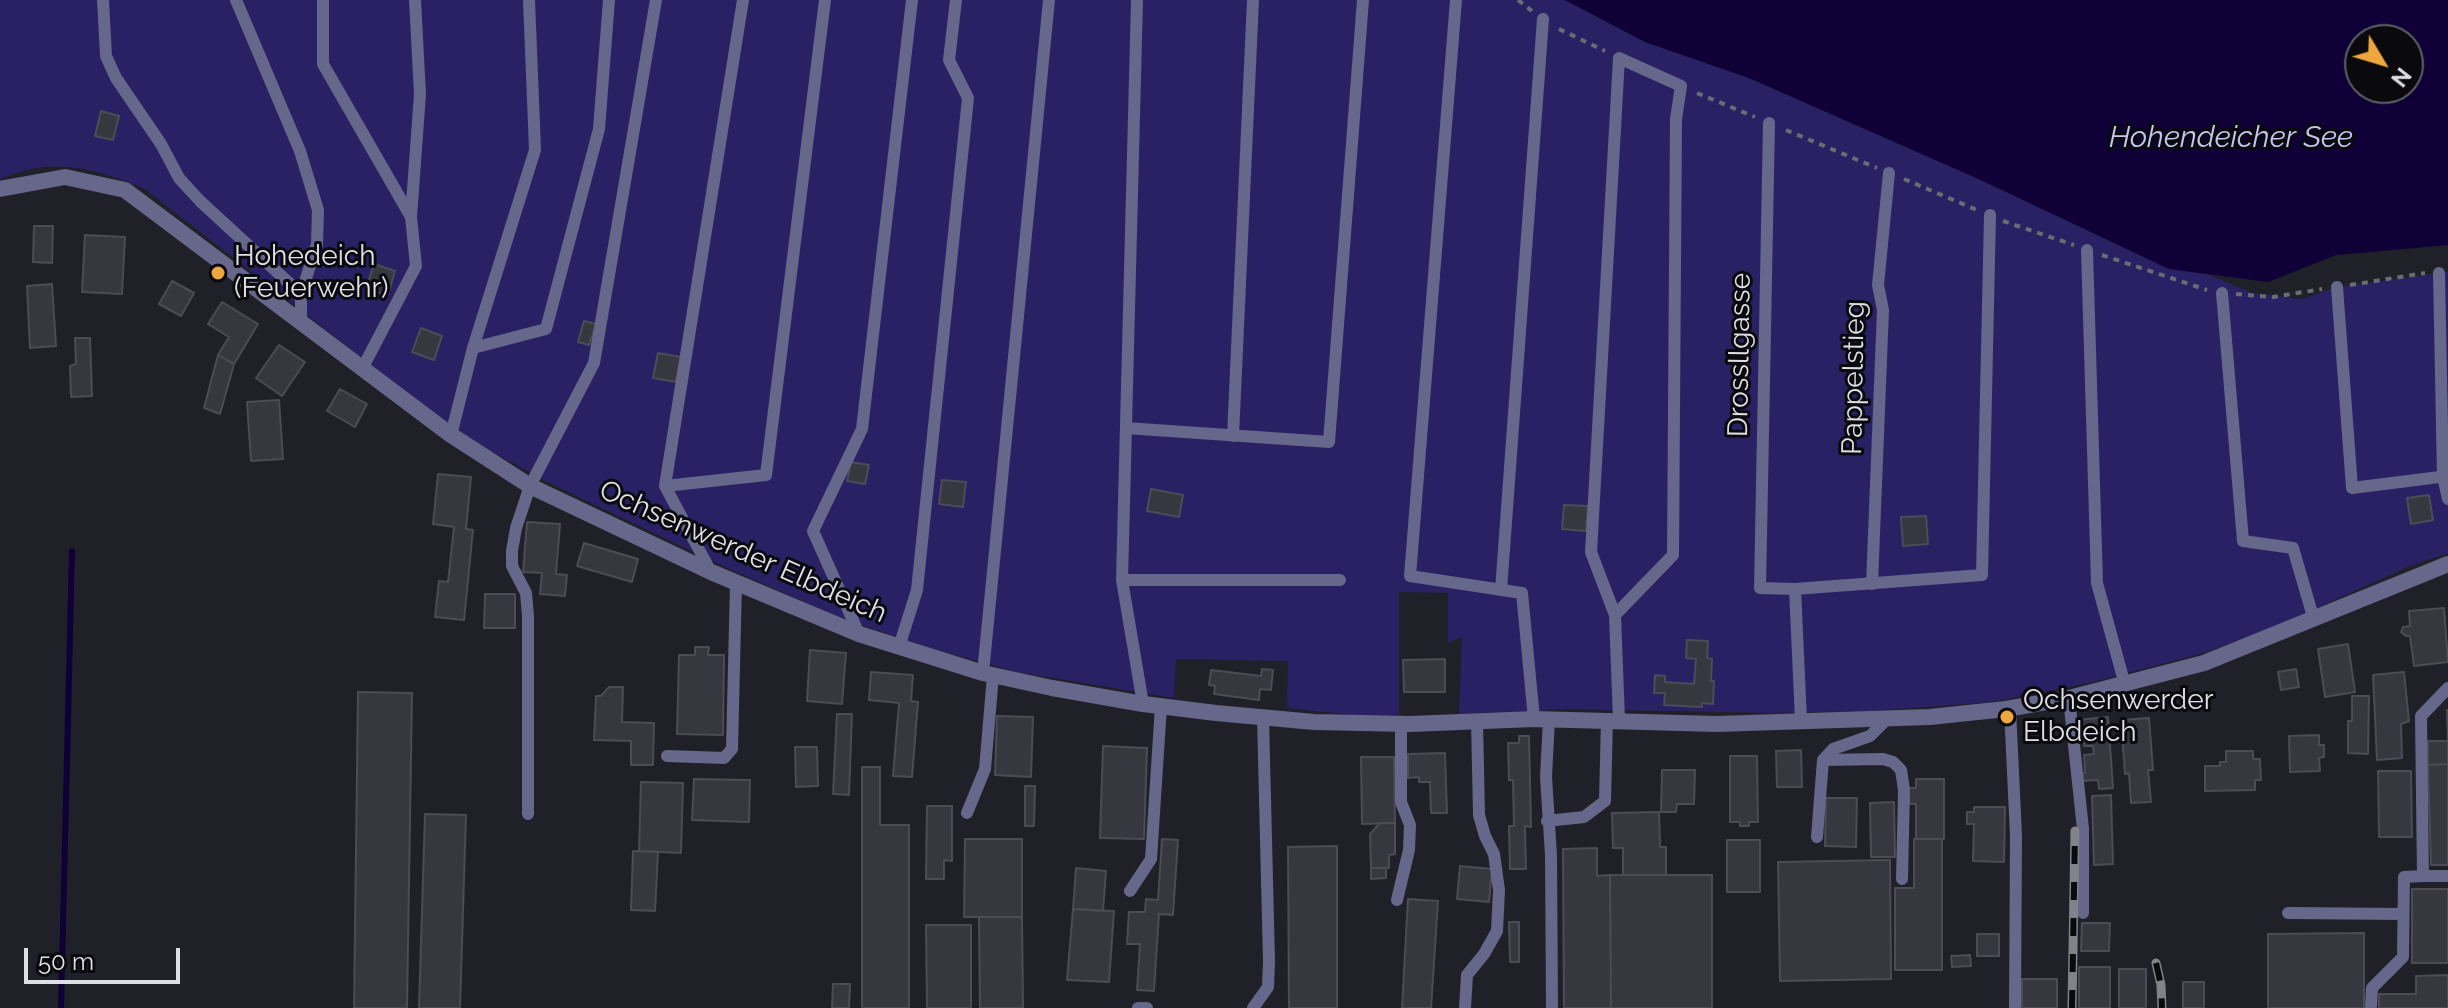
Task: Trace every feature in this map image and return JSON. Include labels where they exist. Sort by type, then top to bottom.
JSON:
[{"type":"street","name":"Ochsenwerder Elbdeich","points":[[0,189],[65,177],[125,190],[451,435],[530,486],[711,572],[859,634],[899,647],[988,674],[1143,704],[1263,717],[1401,724],[1541,719],[1717,724],[1888,718],[2010,709],[2125,685],[2204,663],[2448,564]]},
{"type":"lane","points":[[103,0],[106,56],[116,78],[161,144],[179,178],[301,294]]},
{"type":"lane","points":[[236,0],[300,151],[318,210],[317,244],[301,294],[301,324]]},
{"type":"lane","points":[[323,0],[323,64],[411,217]]},
{"type":"lane","points":[[362,369],[416,266],[411,217],[420,94],[415,0]]},
{"type":"lane","points":[[451,435],[473,348],[535,150],[529,0]]},
{"type":"lane","points":[[473,348],[546,329],[599,129],[609,0]]},
{"type":"lane","points":[[528,814],[528,616],[526,593],[512,566],[512,551],[530,486],[594,363],[656,0]]},
{"type":"lane","points":[[711,572],[665,486],[743,0]]},
{"type":"lane","points":[[665,486],[766,475],[825,0]]},
{"type":"lane","points":[[859,634],[813,531],[862,429],[912,0]]},
{"type":"lane","points":[[899,647],[917,590],[968,98],[949,60],[956,0]]},
{"type":"lane","points":[[967,813],[985,769],[988,674],[1049,0]]},
{"type":"lane","points":[[1137,0],[1122,580],[1143,704]]},
{"type":"lane","points":[[1233,436],[1253,0]]},
{"type":"lane","points":[[1126,428],[1329,442],[1363,0]]},
{"type":"lane","points":[[1456,0],[1410,576],[1522,593],[1541,719],[1546,777],[1551,855],[1552,1008]]},
{"type":"lane","points":[[1501,590],[1543,19]]},
{"type":"lane","points":[[1547,821],[1584,817],[1605,801],[1613,719],[1615,615],[1591,552],[1619,58],[1681,86],[1676,119],[1673,555],[1615,615]]},
{"type":"lane","name":"Drossllgasse","points":[[1769,123],[1760,588],[1795,589]]},
{"type":"lane","name":"Pappelstieg","points":[[1872,584],[1883,310],[1878,285],[1889,173]]},
{"type":"lane","points":[[1801,720],[1795,589],[1982,575],[1990,215]]},
{"type":"lane","points":[[2087,250],[2097,583],[2125,685]]},
{"type":"lane","points":[[2437,272],[2448,499]]},
{"type":"lane","points":[[2337,287],[2352,488],[2445,476]]},
{"type":"lane","points":[[2222,293],[2243,541],[2293,548],[2314,620]]},
{"type":"lane","points":[[1122,580],[1340,580]]},
{"type":"lane","points":[[667,756],[724,758],[732,749],[736,583]]},
{"type":"lane","points":[[2423,876],[2421,716],[2448,688]]},
{"type":"lane","points":[[2069,698],[2083,829],[2083,913]]},
{"type":"lane","points":[[1130,891],[1151,859],[1161,706]]},
{"type":"lane","points":[[2010,709],[2016,836],[2015,1008]]},
{"type":"lane","points":[[1253,1008],[1268,987],[1269,974],[1263,717]]},
{"type":"lane","points":[[1817,837],[1823,760],[1833,749],[1870,736],[1888,718]]},
{"type":"lane","points":[[1465,1008],[1467,975],[1497,931],[1499,890],[1497,866],[1479,815],[1477,721]]},
{"type":"lane","points":[[1397,900],[1409,850],[1410,825],[1401,802],[1401,724]]},
{"type":"lane","points":[[1823,760],[1883,759],[1893,762],[1901,770],[1904,790],[1902,879]]},
{"type":"lane","points":[[2371,1008],[2372,988],[2403,957],[2404,877],[2448,876]]},
{"type":"lane","points":[[2288,913],[2403,914]]},
{"type":"lane","points":[[1138,1008],[1147,1008]]},
{"type":"path","points":[[1518,0],[1543,19],[1619,58]]},
{"type":"path","points":[[1681,86],[1990,215],[2211,292],[2273,297],[2437,272]]},
{"type":"shaded area","points":[[0,0],[1565,0],[1645,42],[1749,78],[1983,181],[2169,269],[2207,274],[2252,293],[2302,299],[2337,287],[2448,272],[2448,553],[2410,566],[2288,621],[2207,652],[2093,682],[1992,702],[1870,711],[1771,713],[1565,709],[1459,714],[1462,637],[1448,643],[1448,593],[1399,592],[1399,715],[1361,716],[1287,708],[1288,661],[1176,659],[1174,698],[1017,672],[927,647],[844,619],[729,569],[545,481],[475,442],[411,396],[145,189],[108,175],[70,167],[39,168],[0,179]]},
{"type":"water","name":"Hohendeicher See","points":[[1565,0],[2448,0],[2448,245],[2336,255],[2268,282],[2169,269],[1983,181],[1749,78],[1645,42]]},
{"type":"building","points":[[101,111],[119,116],[113,140],[95,136]]},
{"type":"building","points":[[34,226],[53,226],[52,263],[33,262]]},
{"type":"building","points":[[85,235],[125,237],[122,294],[82,292]]},
{"type":"building","points":[[374,264],[395,271],[388,295],[366,289]]},
{"type":"building","points":[[172,281],[194,293],[181,316],[159,304]]},
{"type":"building","points":[[52,284],[56,346],[30,348],[27,286]]},
{"type":"building","points":[[222,302],[258,324],[234,364],[218,355],[229,337],[208,324]]},
{"type":"building","points":[[584,321],[596,324],[589,345],[578,342]]},
{"type":"building","points":[[421,328],[442,336],[434,360],[412,352]]},
{"type":"building","points":[[75,338],[90,338],[92,396],[71,397],[70,366],[76,364]]},
{"type":"building","points":[[279,345],[305,362],[282,396],[256,378]]},
{"type":"building","points":[[658,353],[681,357],[676,382],[653,378]]},
{"type":"building","points":[[218,355],[234,364],[220,414],[204,408]]},
{"type":"building","points":[[340,389],[367,404],[355,427],[327,411]]},
{"type":"building","points":[[279,400],[283,459],[251,461],[247,402]]},
{"type":"building","points":[[851,462],[869,465],[865,484],[847,481]]},
{"type":"building","points":[[438,474],[471,477],[466,529],[473,530],[464,620],[435,617],[439,581],[448,582],[454,527],[433,524]]},
{"type":"building","points":[[942,480],[966,482],[963,507],[939,504]]},
{"type":"building","points":[[1151,489],[1183,495],[1179,517],[1147,511]]},
{"type":"building","points":[[2429,495],[2433,520],[2411,524],[2407,498]]},
{"type":"building","points":[[1564,505],[1588,506],[1586,531],[1562,529]]},
{"type":"building","points":[[1926,516],[1928,544],[1903,546],[1901,517]]},
{"type":"building","points":[[527,522],[560,524],[556,574],[567,575],[565,596],[540,594],[542,573],[523,572]]},
{"type":"building","points":[[584,543],[638,559],[632,582],[577,566]]},
{"type":"building","points":[[485,594],[515,594],[515,628],[484,628]]},
{"type":"building","points":[[2444,608],[2448,662],[2414,666],[2410,636],[2401,632],[2403,627],[2410,626],[2409,611]]},
{"type":"building","points":[[1687,640],[1708,641],[1707,658],[1712,659],[1711,681],[1714,681],[1713,704],[1702,703],[1702,707],[1664,705],[1665,693],[1654,693],[1655,675],[1665,676],[1665,682],[1694,684],[1696,659],[1686,658]]},
{"type":"building","points":[[2348,644],[2355,692],[2325,697],[2318,649]]},
{"type":"building","points":[[695,647],[709,647],[708,655],[724,655],[723,735],[677,734],[679,655],[695,655]]},
{"type":"building","points":[[810,650],[846,653],[842,704],[807,701]]},
{"type":"building","points":[[1445,659],[1445,692],[1404,692],[1403,660]]},
{"type":"building","points":[[1262,669],[1273,670],[1271,690],[1260,689],[1259,700],[1214,694],[1215,686],[1209,685],[1211,670],[1261,676]]},
{"type":"building","points":[[2296,669],[2299,687],[2281,690],[2278,672]]},
{"type":"building","points":[[871,672],[913,675],[911,701],[918,702],[912,777],[893,776],[899,703],[869,700]]},
{"type":"building","points":[[2404,672],[2409,721],[2401,724],[2402,758],[2377,760],[2373,675]]},
{"type":"building","points":[[609,687],[623,687],[622,722],[654,723],[653,765],[631,765],[631,741],[594,740],[596,696],[601,696]]},
{"type":"building","points":[[358,692],[412,693],[407,1008],[354,1008]]},
{"type":"building","points":[[2352,696],[2369,696],[2368,754],[2348,753]]},
{"type":"building","points":[[837,714],[852,714],[849,795],[833,794]]},
{"type":"building","points":[[997,716],[1033,717],[1031,777],[995,775]]},
{"type":"building","points":[[2108,717],[2113,788],[2099,789],[2098,780],[2081,781],[2081,774],[2085,773],[2084,755],[2094,754],[2093,746],[2084,746],[2084,739],[2077,740],[2075,720]]},
{"type":"building","points":[[2149,718],[2153,770],[2148,770],[2151,802],[2131,803],[2129,773],[2125,774],[2121,720]]},
{"type":"building","points":[[2319,735],[2319,745],[2324,745],[2324,757],[2319,758],[2320,771],[2290,772],[2289,736]]},
{"type":"building","points":[[1519,736],[1529,736],[1531,827],[1525,826],[1526,869],[1510,869],[1509,826],[1514,826],[1508,743],[1519,743]]},
{"type":"building","points":[[2428,741],[2448,741],[2448,764],[2428,765]]},
{"type":"building","points":[[1103,746],[1147,748],[1144,839],[1100,838]]},
{"type":"building","points":[[795,747],[817,747],[818,786],[796,787]]},
{"type":"building","points":[[1801,750],[1802,787],[1777,787],[1776,751]]},
{"type":"building","points":[[2226,751],[2253,751],[2253,759],[2260,759],[2261,780],[2255,780],[2255,790],[2205,791],[2205,766],[2220,766],[2220,762],[2226,762]]},
{"type":"building","points":[[1445,753],[1447,813],[1431,813],[1430,782],[1419,782],[1419,777],[1408,778],[1408,754]]},
{"type":"building","points":[[1730,756],[1757,756],[1758,822],[1749,822],[1749,826],[1730,822]]},
{"type":"building","points":[[1361,757],[1394,757],[1395,823],[1362,824]]},
{"type":"building","points":[[2448,764],[2448,865],[2431,865],[2428,765]]},
{"type":"building","points":[[862,767],[880,767],[880,825],[909,825],[909,1008],[862,1008]]},
{"type":"building","points":[[1662,770],[1695,770],[1694,804],[1677,804],[1676,812],[1661,812]]},
{"type":"building","points":[[2378,771],[2411,771],[2412,837],[2379,837]]},
{"type":"building","points":[[694,779],[750,780],[749,822],[692,820]]},
{"type":"building","points":[[1916,779],[1944,779],[1944,839],[1916,839],[1916,804],[1909,804],[1909,788],[1916,788]]},
{"type":"building","points":[[641,782],[683,783],[681,853],[639,851]]},
{"type":"building","points":[[1025,786],[1035,786],[1034,826],[1025,826]]},
{"type":"building","points":[[2111,795],[2113,864],[2094,865],[2092,796]]},
{"type":"building","points":[[1826,798],[1857,798],[1856,847],[1825,846]]},
{"type":"building","points":[[1894,802],[1895,857],[1871,857],[1870,803]]},
{"type":"building","points":[[927,806],[952,806],[952,861],[944,860],[944,879],[926,879]]},
{"type":"building","points":[[1974,807],[2005,807],[2004,862],[1973,861],[1974,824],[1967,824],[1967,812],[1974,812]]},
{"type":"building","points":[[1659,812],[1660,847],[1666,847],[1666,875],[1623,875],[1623,848],[1613,848],[1612,813]]},
{"type":"building","points":[[425,814],[466,815],[460,1008],[419,1008]]},
{"type":"building","points":[[1380,823],[1395,823],[1395,854],[1389,855],[1389,868],[1371,868],[1370,834]]},
{"type":"building","points":[[965,839],[1022,839],[1022,917],[964,917]]},
{"type":"building","points":[[1162,839],[1178,840],[1173,915],[1159,914],[1154,991],[1137,990],[1140,944],[1127,944],[1129,912],[1145,912],[1146,899],[1158,900]]},
{"type":"building","points":[[1914,839],[1942,839],[1942,970],[1895,970],[1895,888],[1914,888]]},
{"type":"building","points":[[1727,840],[1760,840],[1760,892],[1727,892]]},
{"type":"building","points":[[1337,846],[1337,1008],[1289,1008],[1288,847]]},
{"type":"building","points":[[1597,848],[1597,876],[1610,875],[1611,1008],[1564,1008],[1563,849]]},
{"type":"building","points":[[633,851],[658,852],[655,911],[631,910]]},
{"type":"building","points":[[1890,860],[1891,979],[1780,981],[1778,862]]},
{"type":"building","points":[[1460,866],[1492,869],[1489,902],[1457,899]]},
{"type":"building","points":[[1076,868],[1106,871],[1103,911],[1073,909]]},
{"type":"building","points":[[1371,868],[1386,868],[1386,878],[1371,879]]},
{"type":"building","points":[[1610,875],[1712,875],[1712,1008],[1611,1008]]},
{"type":"building","points":[[2412,889],[2448,889],[2448,963],[2412,963]]},
{"type":"building","points":[[1408,899],[1438,901],[1431,1008],[1402,1008]]},
{"type":"building","points":[[1073,909],[1114,911],[1109,982],[1067,980]]},
{"type":"building","points":[[979,917],[1022,917],[1023,1008],[980,1008]]},
{"type":"building","points":[[1509,922],[1519,922],[1519,962],[1510,962]]},
{"type":"building","points":[[2082,923],[2110,923],[2109,951],[2081,951]]},
{"type":"building","points":[[926,925],[971,925],[971,1008],[927,1008]]},
{"type":"building","points":[[2364,933],[2364,1008],[2268,1008],[2268,934]]},
{"type":"building","points":[[1977,934],[1999,934],[1999,956],[1977,956]]},
{"type":"building","points":[[1970,955],[1971,966],[1952,967],[1951,956]]},
{"type":"building","points":[[2079,967],[2110,967],[2110,1008],[2079,1008]]},
{"type":"building","points":[[2119,969],[2146,969],[2146,1008],[2119,1008]]},
{"type":"building","points":[[2448,975],[2448,1008],[2379,1008],[2379,994],[2416,994],[2416,976]]},
{"type":"building","points":[[2022,979],[2057,979],[2057,1008],[2022,1008]]},
{"type":"building","points":[[2183,982],[2204,982],[2204,1008],[2183,1008]]},
{"type":"building","points":[[833,984],[850,984],[849,1008],[832,1008]]},
{"type":"waterway","points":[[61,1008],[72,551]]},
{"type":"railway","points":[[2072,1008],[2075,831]]},
{"type":"railway","points":[[2156,963],[2162,1008]]},
{"type":"place","name":"Hohedeich (Feuerwehr)","points":[[218,273]]},
{"type":"place","name":"Ochsenwerder Elbdeich","points":[[2007,717]]}]
